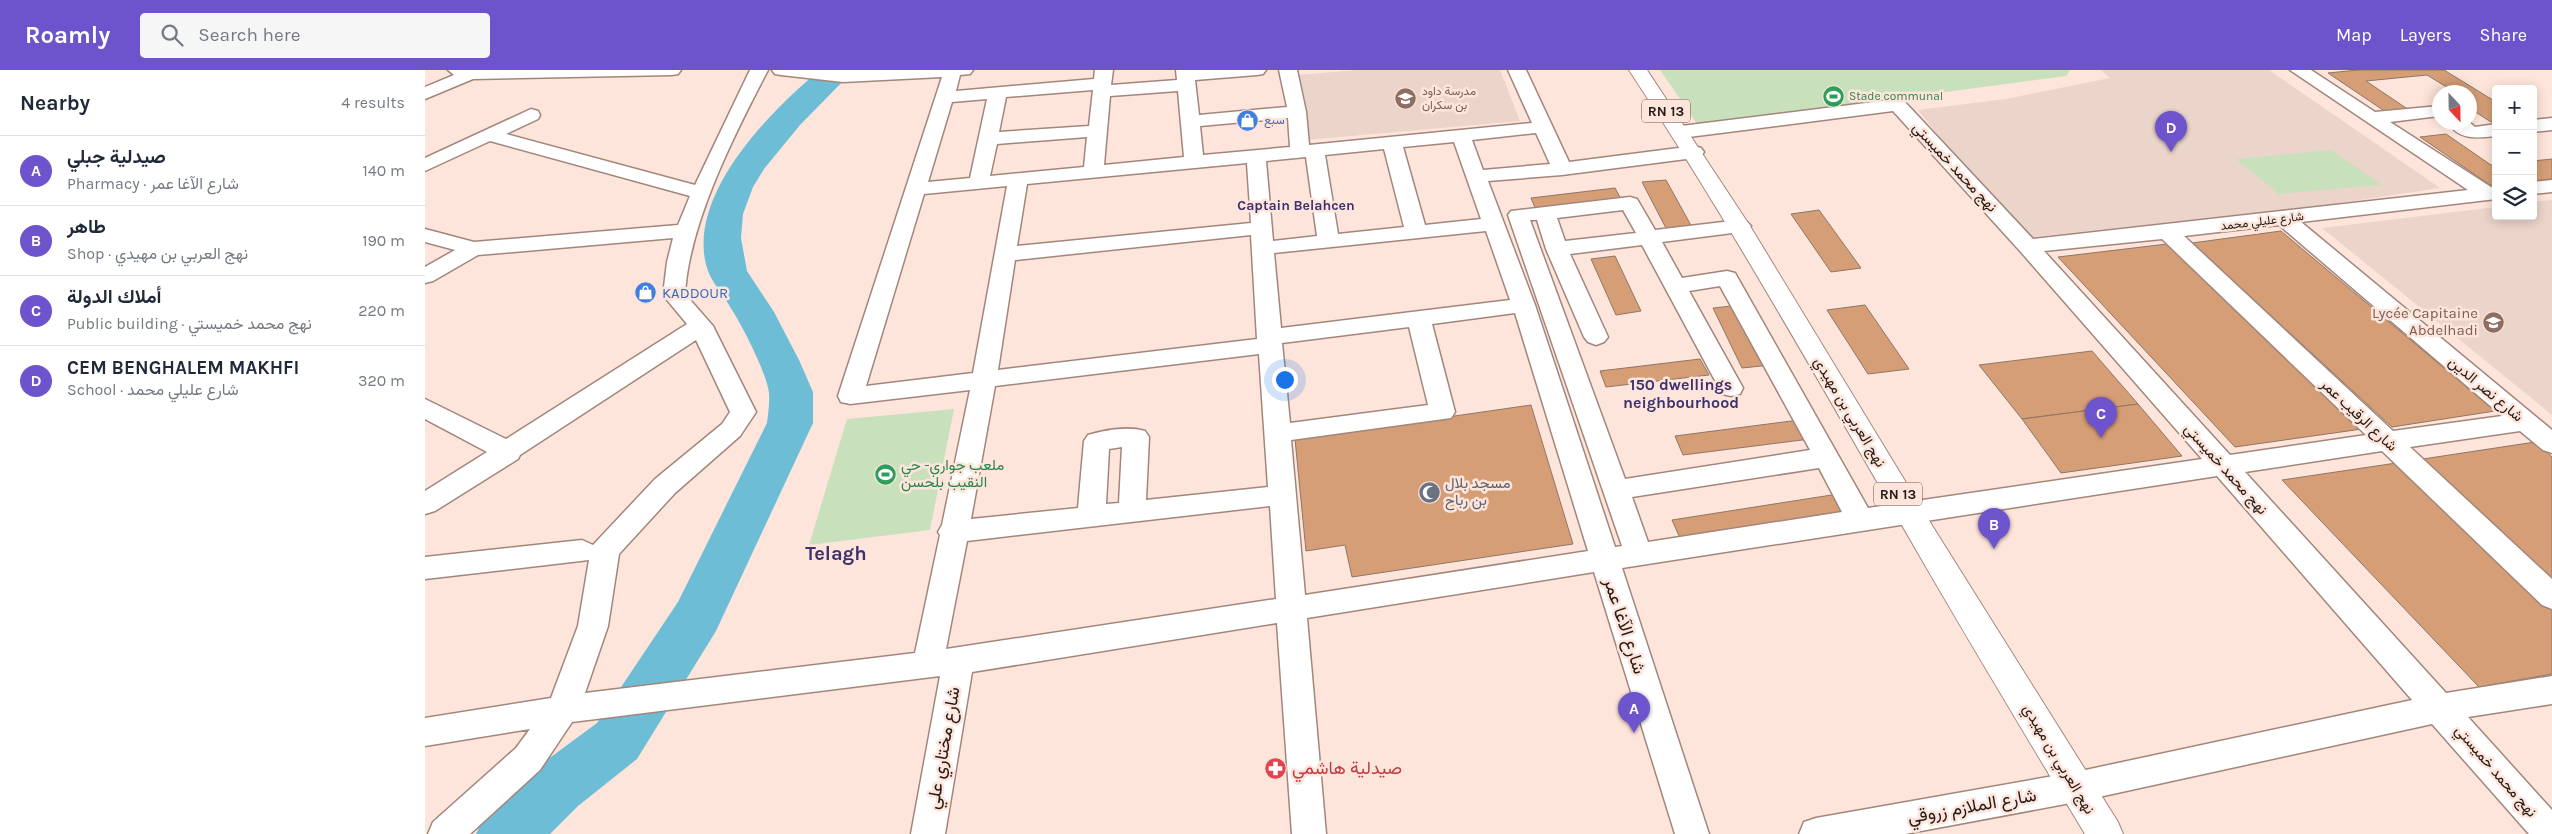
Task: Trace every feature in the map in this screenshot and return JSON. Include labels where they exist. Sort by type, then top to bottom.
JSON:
[{"type":"main road","name":"نهج العربي بن مهيدي","points":[[1638,70],[1687,142],[1740,226],[2072,787],[2105,834]]},
{"type":"street","points":[[425,94],[469,71],[672,70]]},
{"type":"street","points":[[445,834],[528,759],[574,708],[593,626],[605,550],[665,486],[731,430],[743,412],[701,326],[674,295],[674,277],[685,230],[738,109],[759,70]]},
{"type":"street","points":[[781,70],[843,77],[959,70],[945,97],[850,396],[984,380],[1269,341],[1419,318],[1524,306]]},
{"type":"street","points":[[945,97],[1257,70]]},
{"type":"street","points":[[1288,70],[1329,241]]},
{"type":"street","points":[[1517,70],[1562,169]]},
{"type":"street","points":[[2299,70],[2491,193]]},
{"type":"street","points":[[1185,77],[1193,162]]},
{"type":"street","points":[[1093,172],[1103,82]]},
{"type":"street","points":[[979,182],[998,92]]},
{"type":"street","name":"نهج محمد خميستي","points":[[1687,142],[1898,105],[2028,246],[2441,708],[2551,834]]},
{"type":"street","points":[[1190,121],[1297,112]]},
{"type":"street","points":[[2372,118],[2432,112]]},
{"type":"street","points":[[425,165],[531,115]]},
{"type":"street","points":[[2537,126],[2552,124]]},
{"type":"street","points":[[917,189],[1193,162],[1256,158],[1543,127]]},
{"type":"street","points":[[2467,130],[2471,133],[2492,130]]},
{"type":"street","points":[[988,139],[1097,131]]},
{"type":"street","points":[[488,135],[701,193]]},
{"type":"street","name":"شارع الآغا عمر","points":[[1461,136],[1478,176],[1524,306],[1692,834]]},
{"type":"street","points":[[1478,176],[1562,169],[1687,142]]},
{"type":"street","points":[[1392,144],[1415,232]]},
{"type":"street","points":[[1256,158],[1309,834]]},
{"type":"street","name":"شارع مختاري علي","points":[[929,834],[953,532],[984,380],[1007,254],[1018,179]]},
{"type":"street","points":[[2537,188],[2552,186]]},
{"type":"street","name":"شارع عليلي محمد","points":[[2028,246],[2167,232],[2491,193]]},
{"type":"street","points":[[1007,254],[1263,238],[1329,241],[1415,232],[1518,215],[1630,203],[1651,238],[1731,388]]},
{"type":"street","points":[[1545,213],[1557,249],[1596,337]]},
{"type":"street","points":[[1518,215],[1639,556]]},
{"type":"street","name":"شارع نصر الدين","points":[[2283,218],[2552,444]]},
{"type":"street","points":[[1557,249],[1740,226]]},
{"type":"street","points":[[425,235],[473,250],[685,230]]},
{"type":"street","name":"شارع الرقيب عمر","points":[[2167,232],[2552,597]]},
{"type":"street","points":[[425,276],[473,250]]},
{"type":"street","points":[[1676,286],[1727,278],[1861,521]]},
{"type":"street","points":[[1278,432],[1442,412],[1419,318]]},
{"type":"street","points":[[425,504],[509,452],[701,326]]},
{"type":"street","points":[[425,408],[509,452]]},
{"type":"street","points":[[425,732],[668,695],[943,663],[1639,556],[1909,512],[2386,440],[2525,421]]},
{"type":"street","points":[[1091,518],[1097,440],[1136,437],[1131,513]]},
{"type":"street","points":[[1616,490],[1827,457]]},
{"type":"street","points":[[953,532],[1283,495]]},
{"type":"street","points":[[425,568],[582,551]]},
{"type":"street","name":"شارع الملازم زروقي","points":[[1816,834],[2072,787],[2441,708],[2552,690]]},
{"type":"shaded area","name":"مدرسة داود بن سكران","points":[[1357,70],[1500,70],[1520,121],[1307,140],[1298,75]]},
{"type":"shaded area","points":[[2101,70],[2269,70],[2440,188],[2326,205],[2033,237],[1947,146],[1918,110],[2006,99],[2110,78]]},
{"type":"shaded area","name":"Lycée Capitaine Abdelhadi","points":[[2552,200],[2552,415],[2322,228],[2492,207],[2492,220],[2537,220],[2537,202]]},
{"type":"green space","name":"Stade communal","points":[[1660,70],[2070,70],[2066,76],[1698,125]]},
{"type":"green space","points":[[2332,150],[2381,185],[2278,194],[2236,159]]},
{"type":"green space","name":"ملعب جواري- حي النقيب بلحسن","points":[[954,409],[930,530],[809,545],[847,419]]},
{"type":"building","points":[[2358,70],[2444,70],[2468,85],[2443,85],[2427,75],[2366,81],[2409,110],[2386,112],[2328,73]]},
{"type":"building","points":[[2477,90],[2492,100],[2491,122],[2477,113]]},
{"type":"building","points":[[2446,134],[2492,165],[2492,185],[2490,185],[2420,137]]},
{"type":"building","points":[[2552,159],[2552,179],[2537,181],[2537,161]]},
{"type":"building","points":[[1666,180],[1693,229],[1668,232],[1642,182]]},
{"type":"building","points":[[1615,188],[1621,199],[1536,210],[1531,198]]},
{"type":"building","points":[[1819,210],[1861,268],[1831,272],[1791,214]]},
{"type":"building","points":[[2281,231],[2495,411],[2392,427],[2192,243]]},
{"type":"building","points":[[2167,244],[2362,429],[2235,447],[2058,257]]},
{"type":"building","points":[[1615,256],[1641,311],[1616,315],[1591,259]]},
{"type":"building","points":[[1741,305],[1771,365],[1742,368],[1713,308]]},
{"type":"building","points":[[1865,305],[1909,369],[1868,374],[1827,310]]},
{"type":"building","points":[[2092,351],[2138,404],[2022,419],[1979,365]]},
{"type":"building","points":[[1700,359],[1709,375],[1606,387],[1600,371]]},
{"type":"building","points":[[2138,404],[2182,456],[2061,473],[2022,419]]},
{"type":"building","name":"مسجد بلال بن رباح","points":[[1531,405],[1573,544],[1352,577],[1345,545],[1306,551],[1295,439]]},
{"type":"building","points":[[1799,420],[1810,439],[1683,455],[1675,436]]},
{"type":"building","points":[[2535,442],[2552,457],[2552,580],[2423,459]]},
{"type":"building","points":[[2403,462],[2552,606],[2552,674],[2479,687],[2282,480]]},
{"type":"building","points":[[1838,494],[1852,519],[1683,545],[1672,520]]},
{"type":"waterway","points":[[507,834],[557,787],[617,741],[697,616],[790,423],[791,392],[778,360],[754,312],[728,271],[722,238],[725,214],[735,187],[750,164],[788,118],[814,91],[839,70]]},
{"type":"place","name":"Stade communal","points":[[1833,96]]},
{"type":"place","name":"مدرسة داود بن سكران","points":[[1406,98]]},
{"type":"place","name":"سبع","points":[[1248,120]]},
{"type":"place","name":"CEM BENGHALEM MAKHFI","points":[[2171,152]]},
{"type":"place","name":"KADDOUR","points":[[646,293]]},
{"type":"place","name":"Lycée Capitaine Abdelhadi","points":[[2494,322]]},
{"type":"place","name":"أملاك الدولة","points":[[2101,438]]},
{"type":"place","name":"ملعب جواري- حي النقيب بلحسن","points":[[885,474]]},
{"type":"place","name":"مسجد بلال بن رباح","points":[[1429,492]]},
{"type":"place","name":"طاهر","points":[[1994,549]]},
{"type":"place","name":"صيدلية جبلي","points":[[1634,733]]},
{"type":"place","name":"صيدلية هاشمي","points":[[1276,768]]},
{"type":"district","name":"Captain Belahcen","points":[[1296,205]]},
{"type":"district","name":"150 dwellings neighbourhood","points":[[1681,393]]},
{"type":"district","name":"Telagh","points":[[836,553]]}]
